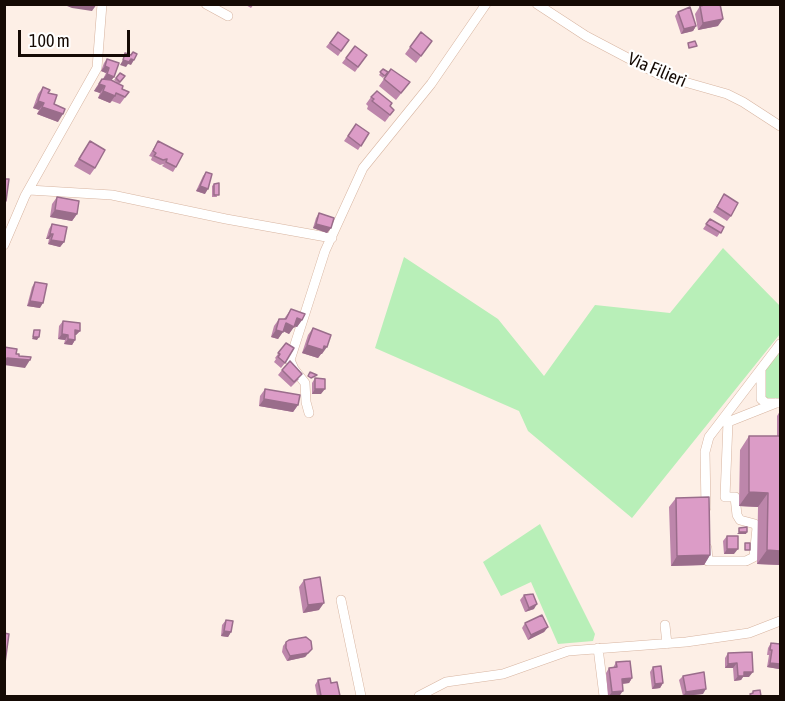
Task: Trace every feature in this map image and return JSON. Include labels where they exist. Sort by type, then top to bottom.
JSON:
[{"type":"street","points":[[4,245],[29,190],[97,68],[102,4]]},
{"type":"street","points":[[206,4],[228,16]]},
{"type":"street","points":[[309,413],[305,383],[290,360],[305,318],[315,277],[363,168],[430,84],[486,4]]},
{"type":"street","name":"Via Filieri","points":[[544,6],[586,36],[660,75],[727,94],[780,126]]},
{"type":"street","points":[[29,190],[112,195],[332,238]]},
{"type":"street","points":[[706,518],[707,443],[719,423],[780,344]]},
{"type":"street","points":[[762,369],[761,399],[766,403],[778,403]]},
{"type":"street","points":[[707,538],[708,561],[746,561],[754,557],[757,528],[755,524],[740,520],[737,515],[735,497],[725,497],[728,422],[778,403]]},
{"type":"street","points":[[341,600],[361,696]]},
{"type":"street","points":[[419,696],[447,682],[504,674],[554,654],[568,651],[668,644],[749,633],[780,621]]},
{"type":"street","points":[[665,625],[668,644]]},
{"type":"street","points":[[598,648],[604,696]]},
{"type":"green space","points":[[723,248],[780,306],[780,334],[632,518],[528,431],[519,411],[375,348],[404,257],[498,319],[544,376],[595,305],[670,313]]},
{"type":"green space","points":[[780,348],[780,401],[764,399],[764,372]]},
{"type":"green space","points":[[540,524],[595,634],[593,641],[558,644],[531,582],[501,596],[483,562]]},
{"type":"building","points":[[720,4],[723,19],[703,23],[700,6]]},
{"type":"building","points":[[690,7],[696,26],[684,29],[678,12]]},
{"type":"building","points":[[338,32],[349,40],[341,51],[330,43]]},
{"type":"building","points":[[421,32],[432,41],[421,56],[410,47]]},
{"type":"building","points":[[695,41],[697,46],[689,48],[688,43]]},
{"type":"building","points":[[355,46],[367,55],[358,67],[346,58]]},
{"type":"building","points":[[133,52],[137,54],[134,60],[131,59],[129,62],[123,60],[125,53],[131,55]]},
{"type":"building","points":[[107,59],[119,63],[114,77],[107,74],[109,68],[105,66]]},
{"type":"building","points":[[383,69],[388,72],[385,76],[380,72]]},
{"type":"building","points":[[391,69],[410,82],[401,93],[384,79]]},
{"type":"building","points":[[120,73],[125,76],[120,82],[116,78]]},
{"type":"building","points":[[102,79],[111,80],[129,92],[125,97],[103,91],[105,86],[99,84]]},
{"type":"building","points":[[43,87],[50,90],[48,93],[57,95],[54,104],[65,109],[63,114],[42,107],[44,103],[38,101]]},
{"type":"building","points":[[377,91],[392,103],[390,106],[394,110],[390,115],[372,101],[374,99],[371,97]]},
{"type":"building","points":[[356,124],[369,133],[361,146],[348,136]]},
{"type":"building","points":[[90,141],[105,150],[95,168],[79,159]]},
{"type":"building","points":[[158,141],[183,154],[176,167],[166,162],[167,159],[163,160],[154,156],[156,153],[153,151]]},
{"type":"building","points":[[206,172],[212,174],[208,189],[200,186]]},
{"type":"building","points":[[4,179],[9,179],[6,201],[4,200]]},
{"type":"building","points":[[219,183],[219,195],[214,195],[214,184]]},
{"type":"building","points":[[724,194],[738,203],[731,216],[717,207]]},
{"type":"building","points":[[57,197],[79,201],[77,214],[55,210]]},
{"type":"building","points":[[319,213],[334,218],[331,228],[316,224]]},
{"type":"building","points":[[710,219],[724,227],[721,233],[706,224]]},
{"type":"building","points":[[52,224],[67,227],[64,242],[51,240]]},
{"type":"building","points":[[35,282],[47,284],[43,303],[30,301]]},
{"type":"building","points":[[291,309],[305,314],[302,320],[297,318],[294,327],[286,323],[283,332],[276,330],[279,319],[286,319]]},
{"type":"building","points":[[63,321],[80,323],[80,331],[75,330],[75,340],[68,339],[68,335],[62,334]]},
{"type":"building","points":[[313,328],[331,335],[327,347],[324,346],[323,350],[307,345]]},
{"type":"building","points":[[34,330],[40,330],[39,337],[33,337]]},
{"type":"building","points":[[286,343],[294,348],[285,363],[278,357],[280,354],[278,353]]},
{"type":"building","points":[[4,347],[17,349],[16,354],[31,357],[30,360],[7,358],[4,368]]},
{"type":"building","points":[[290,361],[302,374],[294,382],[282,370]]},
{"type":"building","points":[[310,372],[317,375],[311,378],[308,376]]},
{"type":"building","points":[[315,378],[325,379],[325,389],[315,389]]},
{"type":"building","points":[[265,389],[300,395],[298,405],[264,399]]},
{"type":"building","points":[[749,436],[780,436],[780,551],[767,550],[768,493],[749,492]]},
{"type":"building","points":[[709,497],[710,555],[677,556],[676,498]]},
{"type":"building","points":[[747,527],[747,532],[739,532],[739,528]]},
{"type":"building","points":[[727,536],[738,536],[738,549],[727,549]]},
{"type":"building","points":[[745,543],[750,543],[750,550],[745,550]]},
{"type":"building","points":[[320,577],[324,603],[308,605],[304,580]]},
{"type":"building","points":[[533,594],[537,604],[529,608],[524,595]]},
{"type":"building","points":[[542,615],[548,627],[531,635],[525,623]]},
{"type":"building","points":[[226,620],[233,621],[231,632],[224,631]]},
{"type":"building","points":[[4,633],[9,634],[5,663],[4,663]]},
{"type":"building","points":[[306,637],[311,641],[312,649],[308,653],[290,656],[286,642]]},
{"type":"building","points":[[771,643],[780,644],[780,664],[770,663]]},
{"type":"building","points":[[752,652],[753,672],[744,672],[744,676],[738,676],[737,663],[728,664],[728,653]]},
{"type":"building","points":[[630,661],[632,678],[622,679],[623,691],[612,692],[609,668],[617,667],[616,662]]},
{"type":"building","points":[[661,666],[663,683],[655,684],[653,667]]},
{"type":"building","points":[[704,672],[706,689],[686,692],[683,676]]},
{"type":"building","points":[[330,678],[331,683],[337,682],[340,696],[321,696],[318,680]]},
{"type":"building","points":[[760,690],[761,696],[751,696],[753,691]]}]
